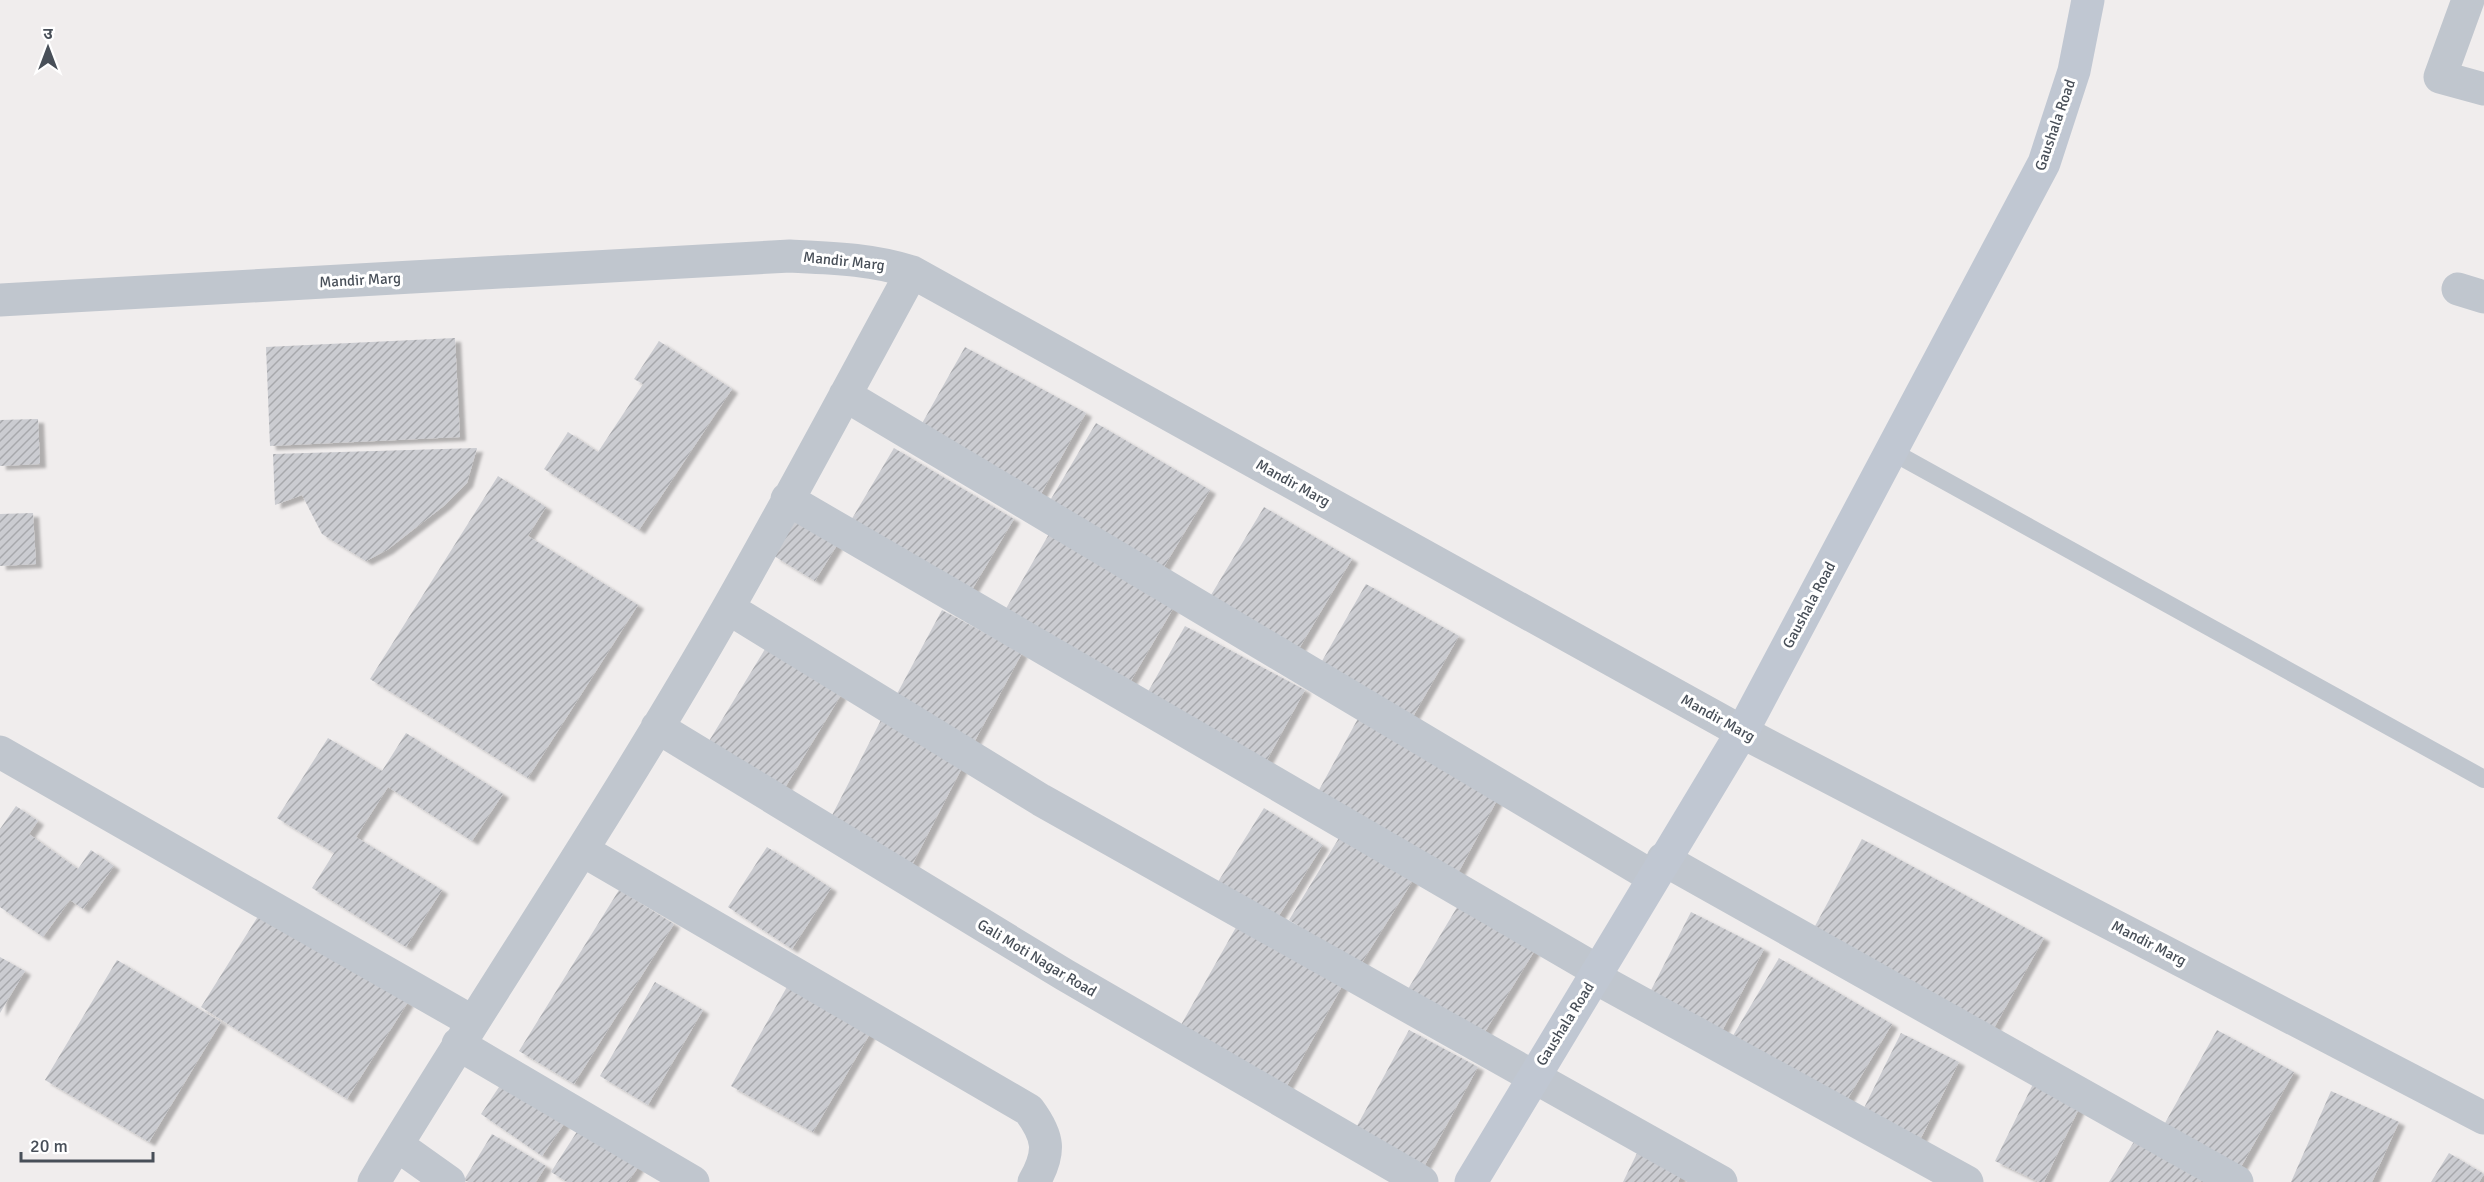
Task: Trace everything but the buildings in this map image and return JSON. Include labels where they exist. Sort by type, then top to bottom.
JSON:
[{"type":"street","name":"Gaushala Road","points":[[1470,1182],[1742,732],[2044,163],[2074,70],[2088,0]]},
{"type":"street","points":[[2468,0],[2440,77],[2484,89]]},
{"type":"street","name":"Mandir Marg","points":[[0,300],[790,256],[874,262],[912,272],[1742,732],[2484,1118]]},
{"type":"street","points":[[374,1182],[582,850],[728,608],[912,272]]},
{"type":"street","points":[[845,394],[1658,868],[2237,1182]]},
{"type":"street","points":[[787,499],[1596,974],[1967,1182]]},
{"type":"street","points":[[728,608],[1041,800],[1721,1182]]},
{"type":"street","name":"Gali Moti Nagar Road","points":[[657,727],[1065,975],[1422,1182]]},
{"type":"street","points":[[0,752],[466,1033],[693,1182]]},
{"type":"street","points":[[582,850],[1029,1110],[1043,1129],[1047,1150],[1034,1182]]},
{"type":"street","points":[[397,1145],[449,1182]]},
{"type":"lane","points":[[1891,451],[2484,779]]}]
